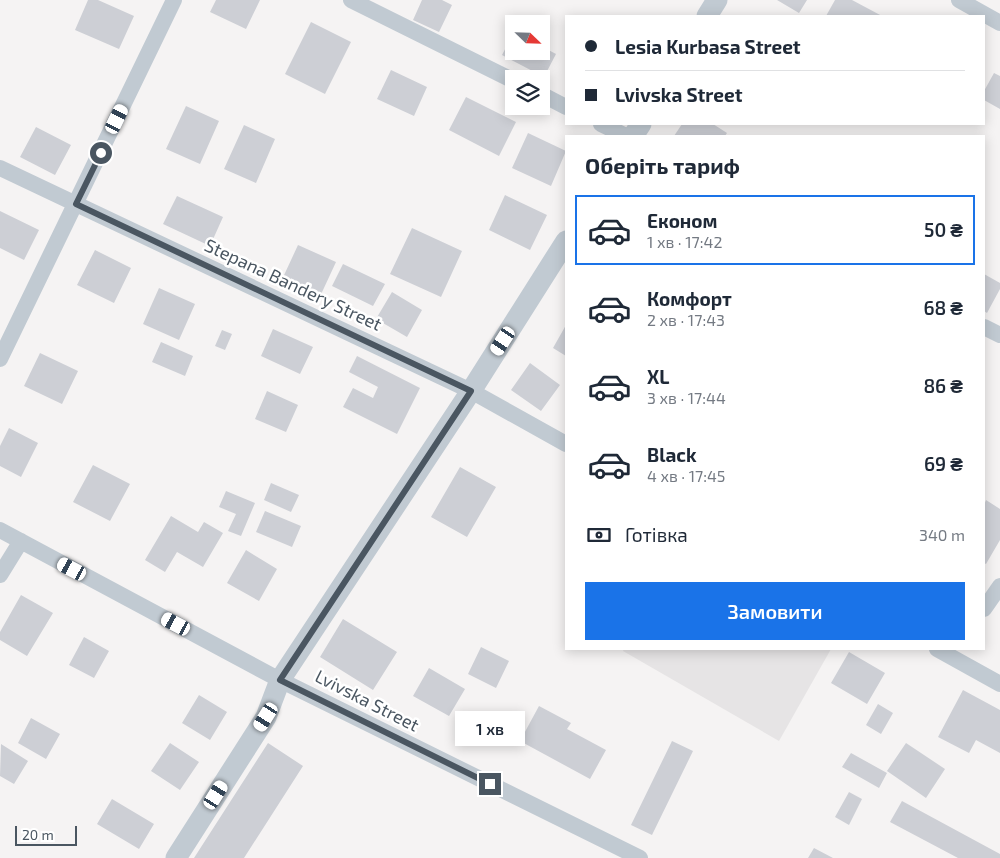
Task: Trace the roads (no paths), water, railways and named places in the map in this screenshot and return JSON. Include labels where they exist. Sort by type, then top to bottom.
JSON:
[{"type":"street","points":[[0,359],[174,0]]},
{"type":"street","points":[[351,0],[505,76]]},
{"type":"street","points":[[708,15],[718,0]]},
{"type":"street","points":[[959,0],[1000,23]]},
{"type":"street","points":[[550,99],[565,106]]},
{"type":"street","points":[[603,125],[624,135]]},
{"type":"street","name":"Stepana Bandery Street","points":[[0,168],[471,391],[565,443]]},
{"type":"street","points":[[176,858],[266,717],[280,680],[471,391],[565,243]]},
{"type":"street","points":[[985,328],[1000,335]]},
{"type":"street","name":"Lvivska Street","points":[[0,530],[280,680],[640,858]]},
{"type":"street","points":[[0,575],[20,541]]},
{"type":"street","points":[[985,608],[1000,586]]},
{"type":"street","points":[[947,651],[1000,684]]}]
